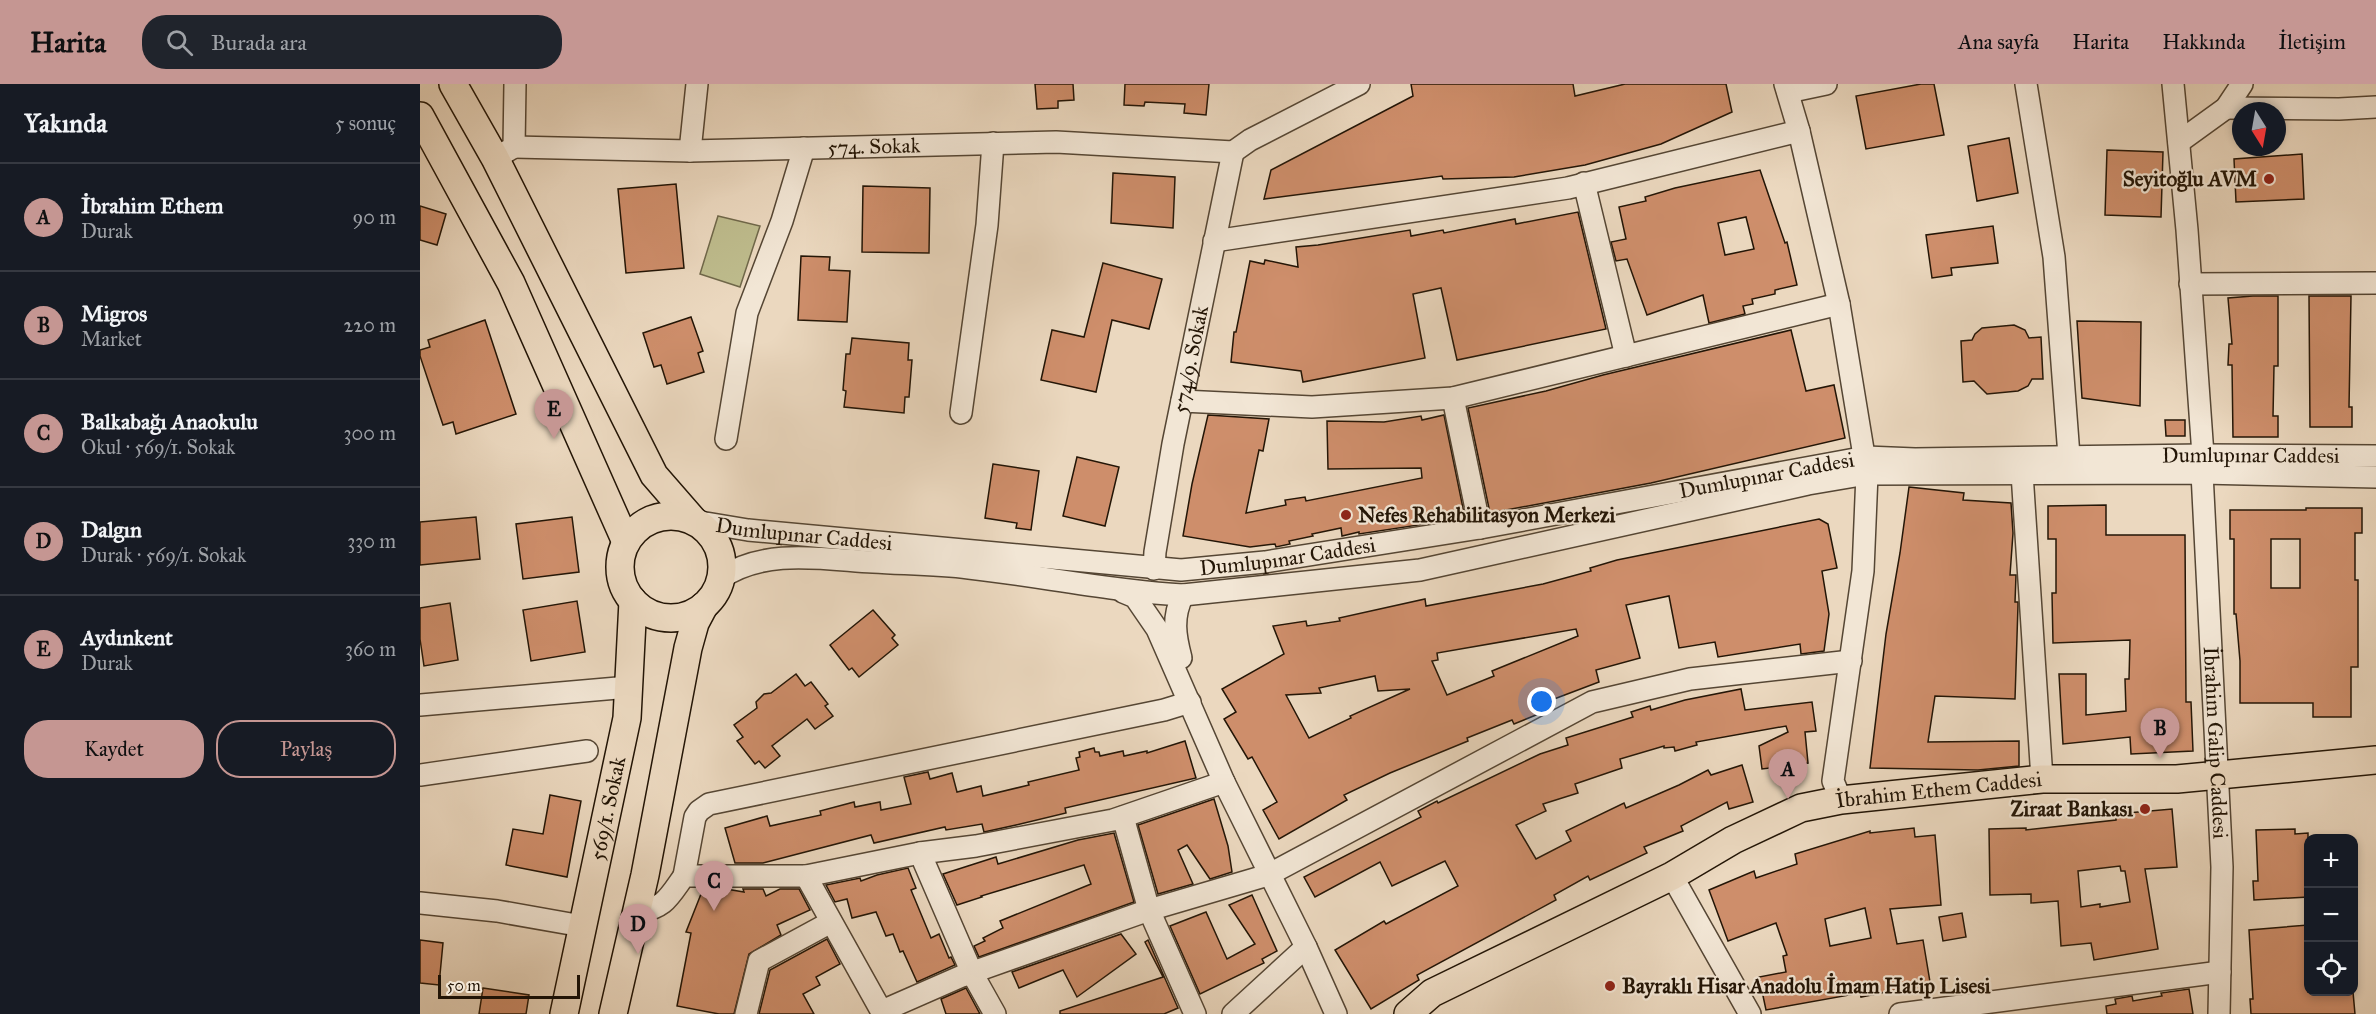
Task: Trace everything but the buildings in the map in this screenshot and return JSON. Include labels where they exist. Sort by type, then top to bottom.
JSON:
[{"type":"main road","name":"Dumlupınar Caddesi","points":[[453,84],[504,152],[654,476],[694,521]]},
{"type":"main road","points":[[420,116],[511,283],[626,543]]},
{"type":"main road","points":[[614,1014],[688,648],[695,623],[704,606],[715,593],[721,578],[722,561],[717,544],[708,531],[694,521],[671,516],[648,521],[636,530],[626,543],[621,557],[620,573],[633,601],[645,611],[675,618],[690,614],[704,606]]},
{"type":"main road","name":"569/1. Sokak","points":[[564,1014],[627,718],[633,601]]},
{"type":"main road","name":"İbrahim Ethem Caddesi","points":[[1408,1014],[1432,993],[1672,876],[1733,840],[1801,808],[1841,800],[2042,779],[2177,779],[2376,760]]},
{"type":"street","points":[[504,152],[515,84]]},
{"type":"street","points":[[690,150],[697,84]]},
{"type":"street","points":[[1233,152],[1250,140],[1359,84]]},
{"type":"street","points":[[1826,84],[1786,88],[1839,304],[1867,465],[1863,571],[1833,781],[1841,800]]},
{"type":"street","points":[[2026,84],[2054,256],[2069,456]]},
{"type":"street","name":"İbrahim Galip Caddesi","points":[[2173,84],[2202,464],[2222,867],[2219,1014]]},
{"type":"street","points":[[2179,142],[2226,108],[2242,84]]},
{"type":"street","points":[[2226,108],[2376,107]]},
{"type":"street","points":[[1214,241],[1584,183],[1798,131]]},
{"type":"street","name":"574. Sokak","points":[[504,152],[1056,142],[1233,152]]},
{"type":"street","points":[[961,413],[987,225],[993,143]]},
{"type":"street","points":[[726,439],[747,313],[782,221],[804,148]]},
{"type":"street","name":"574/9. Sokak","points":[[1154,568],[1182,401],[1233,152]]},
{"type":"street","points":[[1584,183],[1626,356]]},
{"type":"street","points":[[2190,284],[2376,283]]},
{"type":"street","points":[[1182,401],[1312,407],[1453,398],[1839,304]]},
{"type":"street","points":[[1453,398],[1480,528]]},
{"type":"street","name":"Dumlupınar Caddesi","points":[[694,521],[748,530],[1181,570],[1265,562],[1915,459],[2069,456],[2202,464],[2376,456]]},
{"type":"street","points":[[1867,465],[2022,473],[2202,464],[2376,477]]},
{"type":"street","name":"Dumlupınar Caddesi","points":[[721,578],[746,564],[765,559],[802,558],[967,568],[1148,593],[1183,595],[1420,570],[1808,484],[1867,465]]},
{"type":"street","points":[[2022,473],[2042,779]]},
{"type":"street","points":[[1114,587],[1135,597],[1157,629],[1224,782],[1268,875],[1306,947],[1336,1014]]},
{"type":"street","points":[[1183,595],[1177,607],[1174,631],[1190,702]]},
{"type":"street","points":[[806,876],[883,1012],[972,973],[1149,910],[1268,875],[1592,702],[1690,679],[1851,661]]},
{"type":"street","points":[[420,705],[629,687]]},
{"type":"street","points":[[636,914],[656,909],[666,902],[684,876],[695,817],[709,804],[1164,710],[1190,702]]},
{"type":"street","points":[[420,775],[587,751]]},
{"type":"street","points":[[684,876],[806,876],[1123,817],[1224,782]]},
{"type":"street","points":[[1123,817],[1149,910],[1195,1014]]},
{"type":"street","points":[[920,853],[972,973],[995,1014]]},
{"type":"street","points":[[1672,876],[1749,1014]]},
{"type":"street","points":[[420,903],[497,911],[582,926]]},
{"type":"street","points":[[746,1014],[759,961],[831,922]]},
{"type":"street","points":[[1233,1014],[1306,947]]},
{"type":"street","points":[[1900,1014],[2220,972]]},
{"type":"shaded area","points":[[718,216],[760,226],[740,287],[700,274]]},
{"type":"place","name":"Seyitoğlu AVM","points":[[2269,179]]},
{"type":"place","name":"Aydınkent","points":[[554,439]]},
{"type":"place","name":"Nefes Rehabilitasyon Merkezi","points":[[1346,515]]},
{"type":"place","name":"Migros","points":[[2160,758]]},
{"type":"place","name":"İbrahim Ethem","points":[[1788,799]]},
{"type":"place","name":"Ziraat Bankası","points":[[2145,809]]},
{"type":"place","name":"Balkabağı Anaokulu","points":[[714,911]]},
{"type":"place","name":"Dalgın","points":[[638,954]]},
{"type":"place","name":"Bayraklı Hisar Anadolu İmam Hatip Lisesi","points":[[1610,986]]}]
